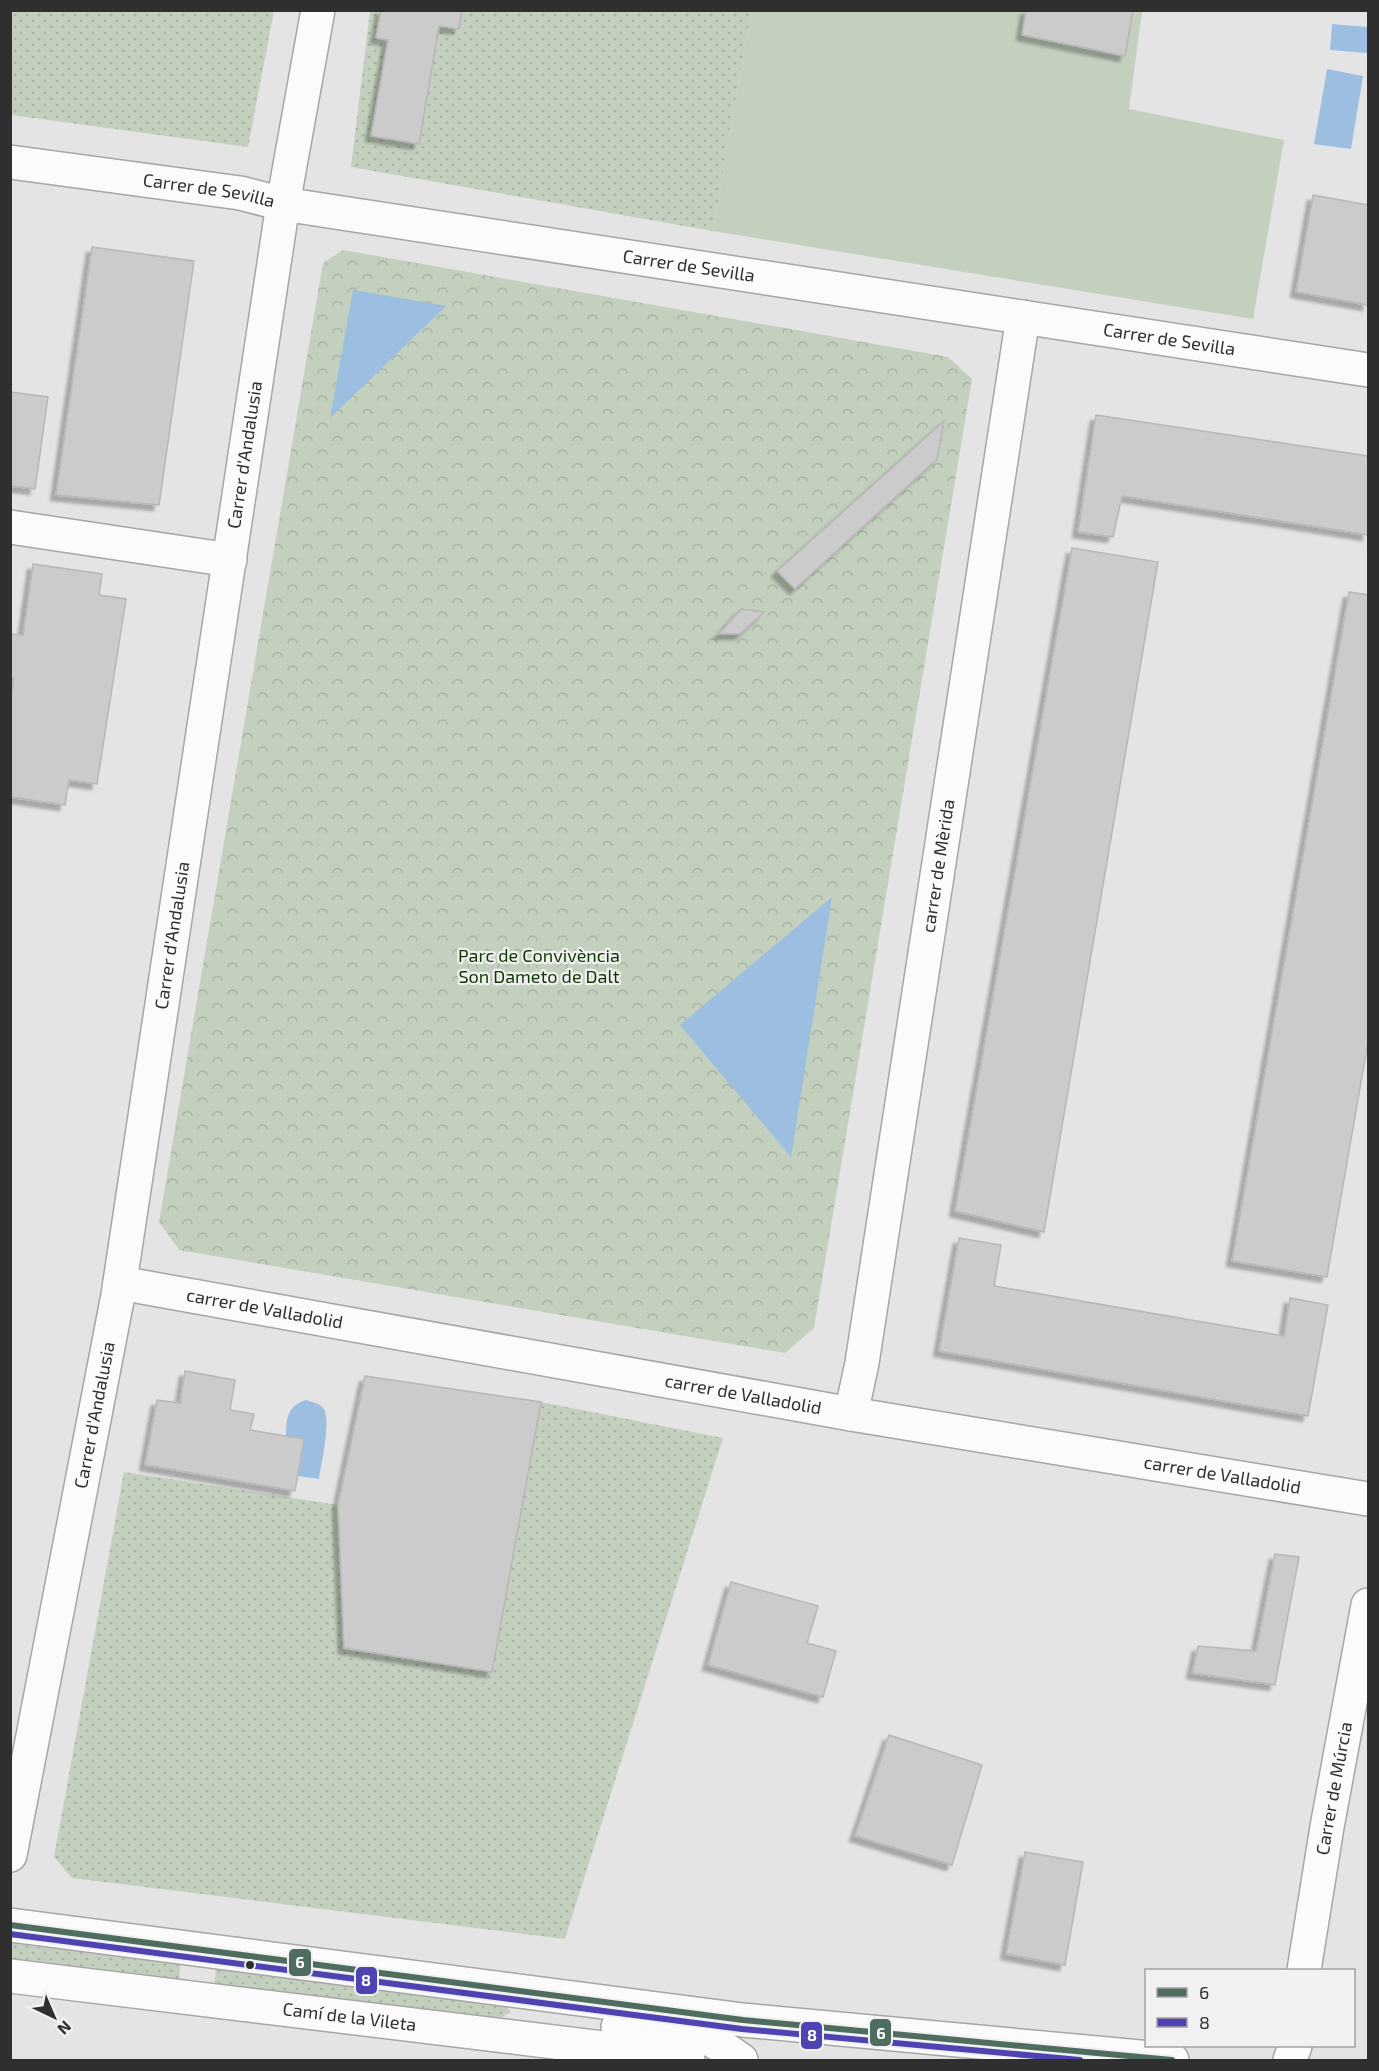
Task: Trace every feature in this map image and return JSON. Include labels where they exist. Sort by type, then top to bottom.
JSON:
[{"type":"street","name":"Carrer d'Andalusia","points":[[10,1855],[120,1283],[283,204],[318,10]]},
{"type":"street","name":"Carrer de Sevilla","points":[[10,162],[240,193],[283,204],[1368,370]]},
{"type":"street","name":"carrer de Mèrida","points":[[851,1414],[864,1351],[1023,317]]},
{"type":"street","points":[[10,527],[230,560]]},
{"type":"street","name":"carrer de Valladolid","points":[[120,1283],[851,1414],[1368,1499]]},
{"type":"street","name":"Carrer de Múrcia","points":[[1304,1969],[1327,1827],[1368,1605]]},
{"type":"street","points":[[10,1925],[743,2020],[1172,2061]]},
{"type":"street","name":"Camí de la Vileta","points":[[10,1976],[628,2051],[687,2061]]},
{"type":"street","points":[[569,1997],[590,2023],[712,2040],[741,2061]]},
{"type":"green space","points":[[11,10],[274,11],[248,147],[11,115]]},
{"type":"green space","points":[[370,11],[751,11],[713,231],[351,167]]},
{"type":"green space","points":[[751,11],[1142,11],[1129,109],[1284,140],[1253,319],[713,231]]},
{"type":"green space","name":"Parc de Convivència Son Dameto de Dalt","points":[[343,250],[948,357],[972,379],[814,1328],[785,1353],[179,1250],[159,1222],[323,263]]},
{"type":"green space","points":[[541,1402],[723,1438],[565,1939],[72,1878],[54,1857],[124,1472],[338,1505],[344,1648],[492,1672]]},
{"type":"green space","points":[[11,1943],[180,1965],[179,1982],[11,1960]]},
{"type":"green space","points":[[216,1969],[503,2003],[511,2012],[499,2019],[214,1986]]},
{"type":"water","points":[[1332,24],[1368,27],[1367,53],[1330,50]]},
{"type":"water","points":[[1327,69],[1363,76],[1351,149],[1314,144]]},
{"type":"water","points":[[353,290],[446,306],[330,418]]},
{"type":"water","points":[[832,897],[791,1157],[680,1025]]},
{"type":"water","points":[[306,1400],[320,1405],[325,1414],[324,1453],[319,1479],[298,1476],[304,1440],[286,1436],[287,1419],[291,1410]]},
{"type":"building","points":[[381,10],[462,10],[459,29],[439,26],[419,144],[371,136],[388,40],[376,38]]},
{"type":"building","points":[[1026,10],[1133,10],[1125,56],[1022,35]]},
{"type":"building","points":[[1313,195],[1368,205],[1368,305],[1296,292]]},
{"type":"building","points":[[92,247],[194,261],[159,505],[56,495]]},
{"type":"building","points":[[10,392],[48,397],[35,489],[10,486]]},
{"type":"building","points":[[1096,415],[1368,456],[1368,535],[1122,496],[1113,537],[1078,532]]},
{"type":"building","points":[[944,421],[937,459],[795,589],[777,571]]},
{"type":"building","points":[[1072,548],[1158,562],[1044,1232],[955,1211]]},
{"type":"building","points":[[33,564],[102,574],[99,595],[126,599],[97,784],[69,780],[65,805],[10,797],[10,701],[14,679],[10,679],[10,634],[23,635]]},
{"type":"building","points":[[1349,592],[1368,595],[1368,1042],[1327,1277],[1232,1261]]},
{"type":"building","points":[[741,609],[764,612],[740,634],[719,634]]},
{"type":"building","points":[[959,1238],[1001,1245],[994,1286],[1284,1336],[1290,1298],[1328,1305],[1308,1416],[939,1351]]},
{"type":"building","points":[[185,1371],[235,1380],[230,1410],[254,1414],[250,1430],[304,1439],[295,1491],[145,1465],[157,1400],[180,1403]]},
{"type":"building","points":[[365,1376],[541,1402],[492,1672],[344,1648],[338,1505]]},
{"type":"building","points":[[1275,1554],[1299,1557],[1275,1685],[1192,1673],[1198,1646],[1256,1651]]},
{"type":"building","points":[[731,1582],[818,1606],[807,1643],[836,1651],[823,1697],[708,1665]]},
{"type":"building","points":[[889,1735],[982,1765],[952,1865],[855,1836]]},
{"type":"building","points":[[1025,1852],[1083,1862],[1065,1965],[1006,1954]]},
{"type":"transit line","name":"6","points":[[10,1925],[743,2020],[1172,2060]]},
{"type":"transit line","name":"8","points":[[10,1934],[742,2029],[1080,2060]]}]
